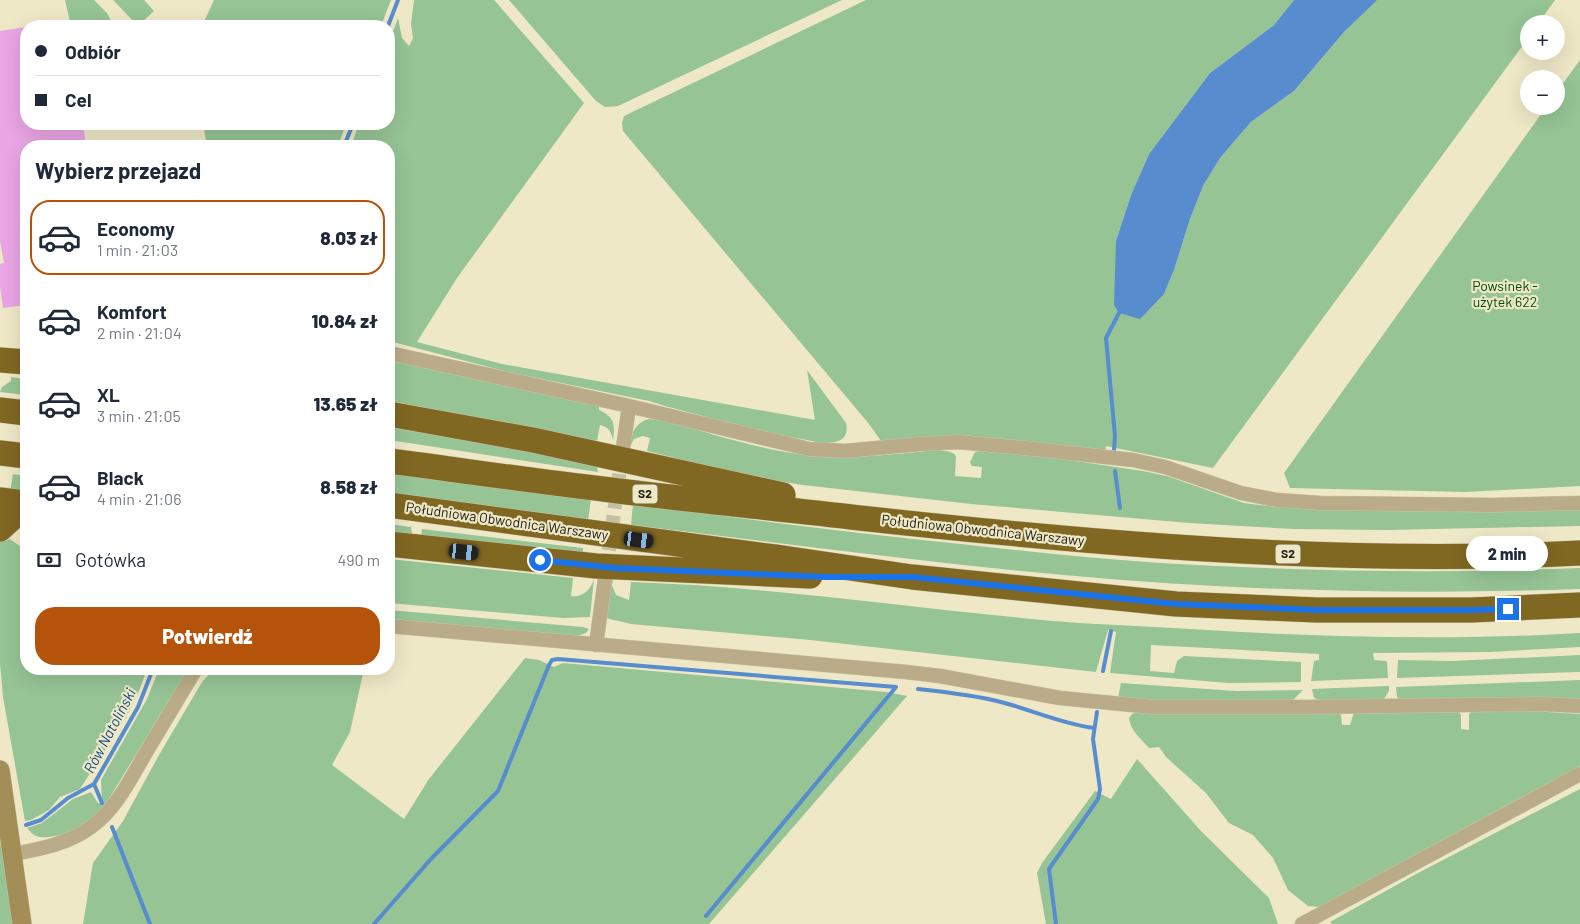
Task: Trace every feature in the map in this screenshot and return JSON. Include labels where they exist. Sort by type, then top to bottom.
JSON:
[{"type":"highway","points":[[0,360],[20,362]]},
{"type":"highway","points":[[395,415],[611,456],[902,522]]},
{"type":"highway","name":"Południowa Obwodnica Warszawy","points":[[395,462],[606,490],[1072,540],[1254,552],[1352,556],[1580,553]]},
{"type":"highway","points":[[0,500],[20,502]]},
{"type":"highway","name":"Południowa Obwodnica Warszawy","points":[[395,506],[912,577],[1176,604],[1316,610],[1472,610],[1580,605]]},
{"type":"highway","points":[[0,529],[14,516],[20,514]]},
{"type":"highway","points":[[395,545],[615,568],[825,577],[912,577]]},
{"type":"main road","points":[[0,770],[22,924]]},
{"type":"street","points":[[395,354],[629,406],[809,450],[845,451],[958,442],[1133,460],[1165,467],[1241,493],[1277,500],[1491,505],[1580,503]]},
{"type":"street","points":[[623,448],[629,406]]},
{"type":"street","points":[[596,645],[604,579]]},
{"type":"street","points":[[395,627],[906,672],[940,676],[1060,698],[1153,707],[1543,704],[1580,706]]},
{"type":"street","points":[[13,854],[45,848],[62,842],[81,834],[103,817],[120,796],[192,675]]},
{"type":"street","points":[[1302,924],[1580,774]]},
{"type":"green space","points":[[65,0],[94,0],[107,13],[111,20],[70,20]]},
{"type":"green space","points":[[113,0],[144,0],[154,11],[144,20],[132,20]]},
{"type":"green space","points":[[214,0],[391,0],[383,20],[205,20]]},
{"type":"green space","points":[[414,0],[494,0],[584,103],[457,278],[417,342],[502,364],[815,420],[807,370],[846,423],[845,436],[841,440],[822,443],[771,433],[649,401],[508,372],[395,343],[395,140],[353,140],[357,130],[395,130],[395,26],[398,18],[402,38],[409,46],[413,38],[411,24]]},
{"type":"green space","points":[[509,0],[842,0],[618,106],[605,107],[596,101]]},
{"type":"green space","points":[[866,0],[1294,0],[1274,25],[1210,73],[1149,154],[1131,195],[1116,241],[1164,294],[1203,186],[1220,158],[1251,122],[1294,91],[1344,32],[1374,1],[1555,0],[1544,15],[1520,15],[1520,49],[1213,468],[1106,446],[1105,452],[881,441],[869,424],[623,131],[622,123],[624,116]]},
{"type":"green space","name":"Powsinek - użytek 622","points":[[1580,60],[1580,486],[1465,492],[1290,488],[1284,473],[1541,115],[1565,115],[1565,81]]},
{"type":"green space","points":[[204,130],[344,130],[340,140],[206,140]]},
{"type":"green space","points":[[397,359],[599,406],[599,410],[613,422],[613,441],[610,431],[600,425],[597,441],[395,402],[395,360]]},
{"type":"green space","points":[[11,377],[20,378],[20,394],[0,392],[2,387],[11,381]]},
{"type":"green space","points":[[649,419],[664,421],[764,448],[815,456],[851,457],[946,451],[956,456],[955,476],[981,478],[982,467],[972,466],[970,462],[975,452],[980,451],[1055,458],[1143,471],[1167,476],[1244,503],[1275,507],[1459,511],[1580,508],[1580,526],[1387,530],[1294,529],[1189,523],[971,504],[803,485],[752,477],[647,451],[650,438],[643,436],[634,439],[629,449],[634,430],[640,423]]},
{"type":"green space","points":[[395,428],[596,463],[598,472],[395,441]]},
{"type":"green space","points":[[395,473],[591,499],[588,521],[395,495]]},
{"type":"green space","points":[[13,474],[20,475],[20,493],[10,492]]},
{"type":"green space","points":[[633,504],[885,536],[1160,563],[1370,571],[1580,568],[1580,589],[1451,592],[1322,590],[1193,585],[1064,575],[901,558],[631,525]]},
{"type":"green space","points":[[395,525],[411,527],[412,533],[421,537],[422,529],[583,548],[583,555],[395,537]]},
{"type":"green space","points":[[1,539],[5,541],[10,539],[20,546],[20,675],[145,675],[126,717],[80,789],[60,797],[49,810],[31,820],[25,821],[3,697],[0,663]]},
{"type":"green space","points":[[395,560],[573,578],[571,596],[579,596],[586,592],[594,579],[590,617],[563,618],[395,604]]},
{"type":"green space","points":[[611,580],[613,580],[612,585],[616,595],[629,600],[631,582],[799,594],[1078,623],[1225,631],[1377,637],[1479,637],[1580,633],[1580,647],[1490,652],[1373,653],[1374,660],[1387,662],[1388,678],[1311,681],[1314,661],[1319,660],[1319,654],[1151,645],[1150,671],[1174,673],[1177,661],[1184,656],[1301,662],[1301,682],[1228,683],[1110,673],[1116,632],[1108,630],[1096,672],[810,640],[631,624],[606,618]]},
{"type":"green space","points":[[395,611],[589,629],[586,633],[574,637],[395,621]]},
{"type":"green space","points":[[1580,655],[1580,672],[1397,678],[1398,660],[1452,661]]},
{"type":"green space","points":[[525,658],[539,660],[554,667],[563,663],[886,692],[907,696],[709,924],[83,924],[93,863],[123,821],[159,755],[202,682],[208,675],[363,675],[350,732],[332,765],[404,819],[429,779]]},
{"type":"green space","points":[[157,675],[184,675],[107,802],[97,814],[75,830],[47,837],[34,835],[27,828],[42,823],[73,799],[91,792],[98,803],[102,803],[101,780],[147,699]]},
{"type":"green space","points":[[1580,680],[1580,699],[1401,700],[1397,697],[1396,687]]},
{"type":"green space","points":[[1121,683],[1236,691],[1303,690],[1293,700],[1178,702],[1118,698]]},
{"type":"green space","points":[[1389,686],[1389,691],[1384,699],[1320,700],[1314,698],[1312,689]]},
{"type":"green space","points":[[1515,710],[1580,714],[1580,766],[1320,907],[1308,906],[1288,890],[1273,858],[1253,835],[1229,823],[1206,793],[1166,757],[1159,747],[1149,748],[1139,738],[1129,718],[1132,714],[1138,712],[1173,714],[1339,713],[1342,725],[1350,725],[1354,712],[1458,711],[1461,715],[1461,729],[1469,730],[1469,714],[1471,712]]},
{"type":"green space","points":[[1137,759],[1201,831],[1269,898],[1278,924],[1046,924],[1037,873],[1042,863],[1095,791],[1111,799]]},
{"type":"green space","points":[[1580,789],[1580,924],[1332,924],[1330,922],[1418,873]]},
{"type":"green space","points":[[0,839],[14,924],[0,924]]},
{"type":"water","points":[[1294,0],[1377,0],[1344,32],[1294,91],[1251,122],[1220,158],[1203,186],[1164,294],[1140,319],[1119,313],[1114,305],[1116,241],[1131,195],[1149,154],[1210,73],[1274,25]]},
{"type":"building","points":[[20,28],[20,130],[84,130],[85,140],[20,140],[20,306],[3,308],[0,287],[0,264],[4,263],[0,241],[0,31]]},
{"type":"waterway","name":"Rów Natoliński","points":[[390,20],[398,0]]},
{"type":"waterway","name":"Rów Natoliński","points":[[346,140],[351,130]]},
{"type":"waterway","points":[[1114,450],[1115,436],[1106,338],[1119,313]]},
{"type":"waterway","points":[[1115,471],[1120,508]]},
{"type":"waterway","points":[[1103,671],[1111,631]]},
{"type":"waterway","points":[[374,924],[430,860],[498,791],[552,660],[896,687],[706,916]]},
{"type":"waterway","name":"Rów Natoliński","points":[[26,825],[41,820],[68,798],[94,784],[138,707],[151,675]]},
{"type":"waterway","points":[[918,689],[991,700],[1094,728]]},
{"type":"waterway","points":[[1056,924],[1049,869],[1098,799],[1100,789],[1093,739],[1097,712]]},
{"type":"waterway","points":[[94,784],[102,803]]},
{"type":"waterway","points":[[112,827],[150,924]]},
{"type":"tunnel","points":[[606,571],[622,454]]},
{"type":"route","points":[[540,560],[615,568],[825,577],[912,577],[1176,604],[1316,610],[1508,609]]}]
